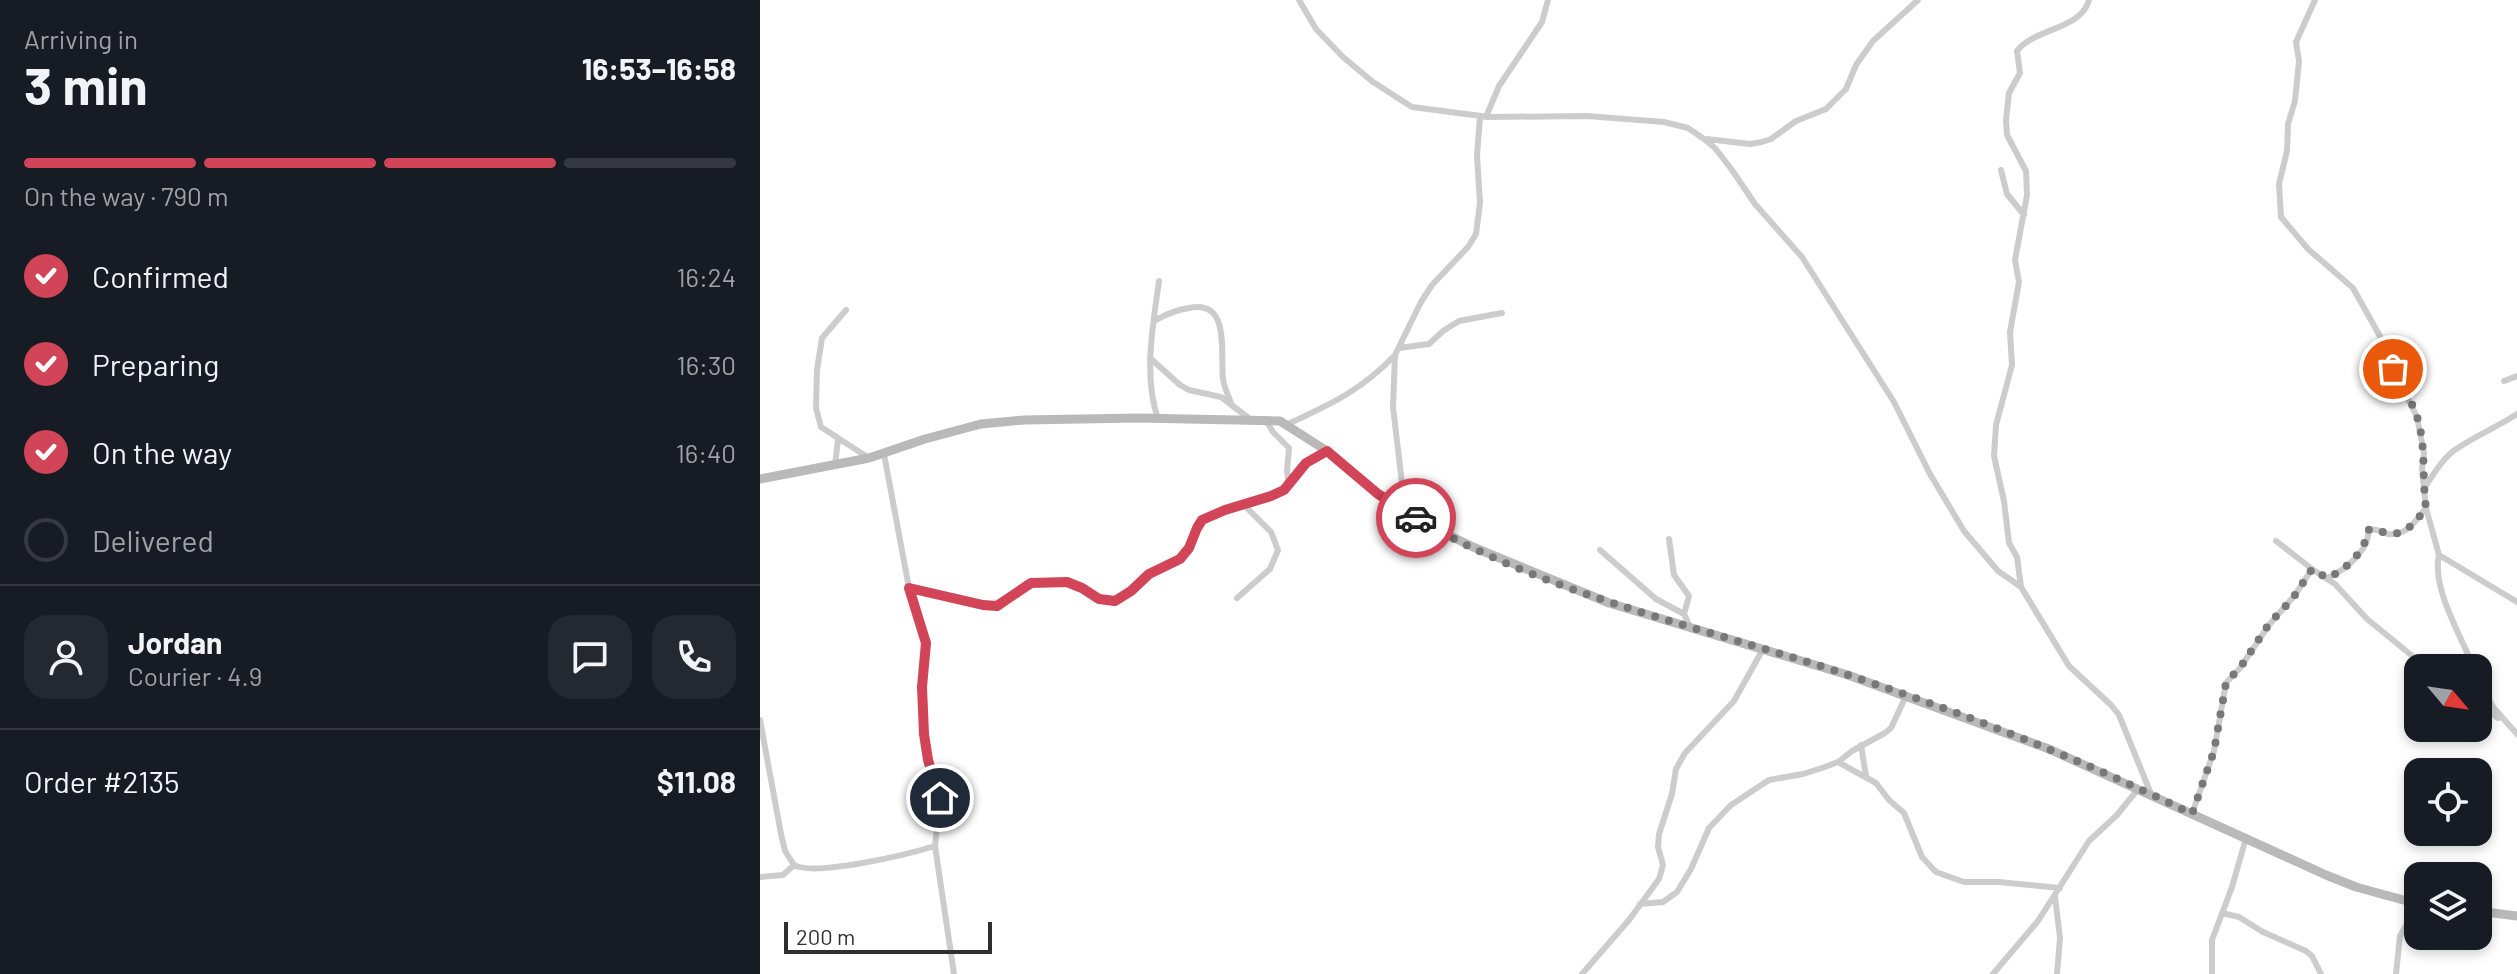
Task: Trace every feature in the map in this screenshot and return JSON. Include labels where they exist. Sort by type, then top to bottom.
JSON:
[{"type":"street","points":[[1299,0],[1324,39],[1361,73],[1397,99],[1419,109],[1483,117],[1587,116],[1664,122],[1688,128],[1704,139],[1715,148],[1755,204],[1802,257],[1894,402],[1930,474],[1964,531],[1998,571],[2021,587]]},
{"type":"street","points":[[1288,424],[1370,381],[1396,352],[1432,285],[1468,247],[1476,234],[1480,203],[1477,156],[1483,117],[1499,86],[1542,22],[1548,0]]},
{"type":"street","points":[[1704,139],[1750,144],[1762,142],[1796,121],[1826,109],[1846,89],[1856,65],[1873,41],[1918,0]]},
{"type":"street","points":[[2089,0],[2078,16],[2039,34],[2017,51],[2020,73],[2009,93],[2007,135],[2020,156],[2028,180],[2015,260],[2019,282],[2010,332],[2012,365],[1996,425],[1994,456],[2009,543],[2017,557],[2021,587],[2069,666],[2119,715],[2151,794]]},
{"type":"street","points":[[2315,0],[2296,42],[2299,61],[2295,101],[2288,124],[2287,151],[2279,184],[2281,217],[2303,244],[2353,288],[2386,347],[2393,369],[2417,417],[2424,453],[2426,508],[2439,555],[2437,570],[2448,610],[2468,654]]},
{"type":"street","points":[[2001,170],[2007,194],[2024,215]]},
{"type":"street","points":[[1158,419],[1153,404],[1150,358],[1159,281]]},
{"type":"street","points":[[1154,321],[1166,314],[1199,306],[1211,310],[1218,320],[1223,384],[1231,403]]},
{"type":"street","points":[[846,310],[822,338],[816,378],[816,408],[821,427],[869,458]]},
{"type":"street","points":[[1396,352],[1429,344],[1459,321],[1502,313]]},
{"type":"street","points":[[1396,352],[1393,407],[1406,512]]},
{"type":"street","points":[[1150,358],[1180,385],[1221,397],[1250,419]]},
{"type":"street","points":[[2504,381],[2517,376]]},
{"type":"street","points":[[2424,489],[2449,454],[2517,414]]},
{"type":"street","points":[[760,479],[869,458],[981,424],[1024,420],[1158,419],[1265,419],[1288,424],[1406,512],[1473,547],[1552,581],[1609,603],[1848,675],[2049,749],[2356,887],[2404,901]]},
{"type":"street","points":[[1265,419],[1289,448],[1289,485]]},
{"type":"street","points":[[835,466],[838,439]]},
{"type":"street","points":[[909,588],[997,606],[1031,583],[1067,582],[1099,599],[1115,601],[1149,574],[1180,559],[1189,548],[1202,520],[1271,496],[1289,485],[1306,463],[1327,451]]},
{"type":"street","points":[[884,454],[909,588],[926,643],[922,687],[924,734],[928,760],[940,798],[935,846],[954,974]]},
{"type":"street","points":[[1237,598],[1270,569],[1278,550],[1271,532],[1243,504]]},
{"type":"street","points":[[2327,578],[2353,559],[2367,542],[2368,530],[2390,534],[2404,531],[2426,508]]},
{"type":"street","points":[[1669,539],[1674,575],[1689,596],[1684,614]]},
{"type":"street","points":[[2276,541],[2327,578],[2367,619],[2410,654]]},
{"type":"street","points":[[1600,550],[1656,599],[1684,614],[1691,629]]},
{"type":"street","points":[[2439,555],[2517,602]]},
{"type":"street","points":[[2192,814],[2214,751],[2226,683],[2312,569]]},
{"type":"street","points":[[1582,974],[1640,904],[1662,872],[1659,834],[1672,794],[1676,769],[1685,753],[1734,701],[1763,649]]},
{"type":"street","points":[[1640,904],[1663,902],[1677,892],[1709,828],[1737,800],[1769,780],[1803,774],[1838,762],[1891,728],[1906,696]]},
{"type":"street","points":[[2492,705],[2504,722]]},
{"type":"street","points":[[2492,714],[2517,734]]},
{"type":"street","points":[[760,720],[781,834],[785,851],[794,865],[809,870],[896,857],[935,846]]},
{"type":"street","points":[[1861,745],[1866,776]]},
{"type":"street","points":[[1838,762],[1876,783],[1904,813],[1922,857],[1936,872],[1964,882],[2060,888]]},
{"type":"street","points":[[1993,974],[2030,932],[2089,841],[2117,815],[2138,789]]},
{"type":"street","points":[[2212,974],[2212,940],[2246,838]]},
{"type":"street","points":[[760,877],[783,875],[794,865]]},
{"type":"street","points":[[2055,897],[2060,938],[2057,974]]},
{"type":"street","points":[[2222,913],[2239,917],[2263,932],[2306,951],[2321,974]]},
{"type":"street","points":[[2492,913],[2517,916]]},
{"type":"street","points":[[2396,974],[2400,936],[2404,929]]},
{"type":"way so far","points":[[1416,518],[1473,547],[1609,603],[1886,688],[2049,749],[2192,814],[2214,751],[2224,686],[2269,624],[2293,598],[2312,569],[2327,578],[2333,576],[2365,545],[2368,530],[2390,534],[2404,531],[2426,508],[2422,436],[2411,403],[2393,369]]},
{"type":"route","points":[[940,798],[925,746],[922,674],[926,643],[909,588],[997,606],[1031,583],[1067,582],[1099,599],[1115,601],[1155,570],[1175,563],[1185,555],[1202,520],[1284,490],[1306,463],[1327,451],[1378,494],[1416,518]]}]
